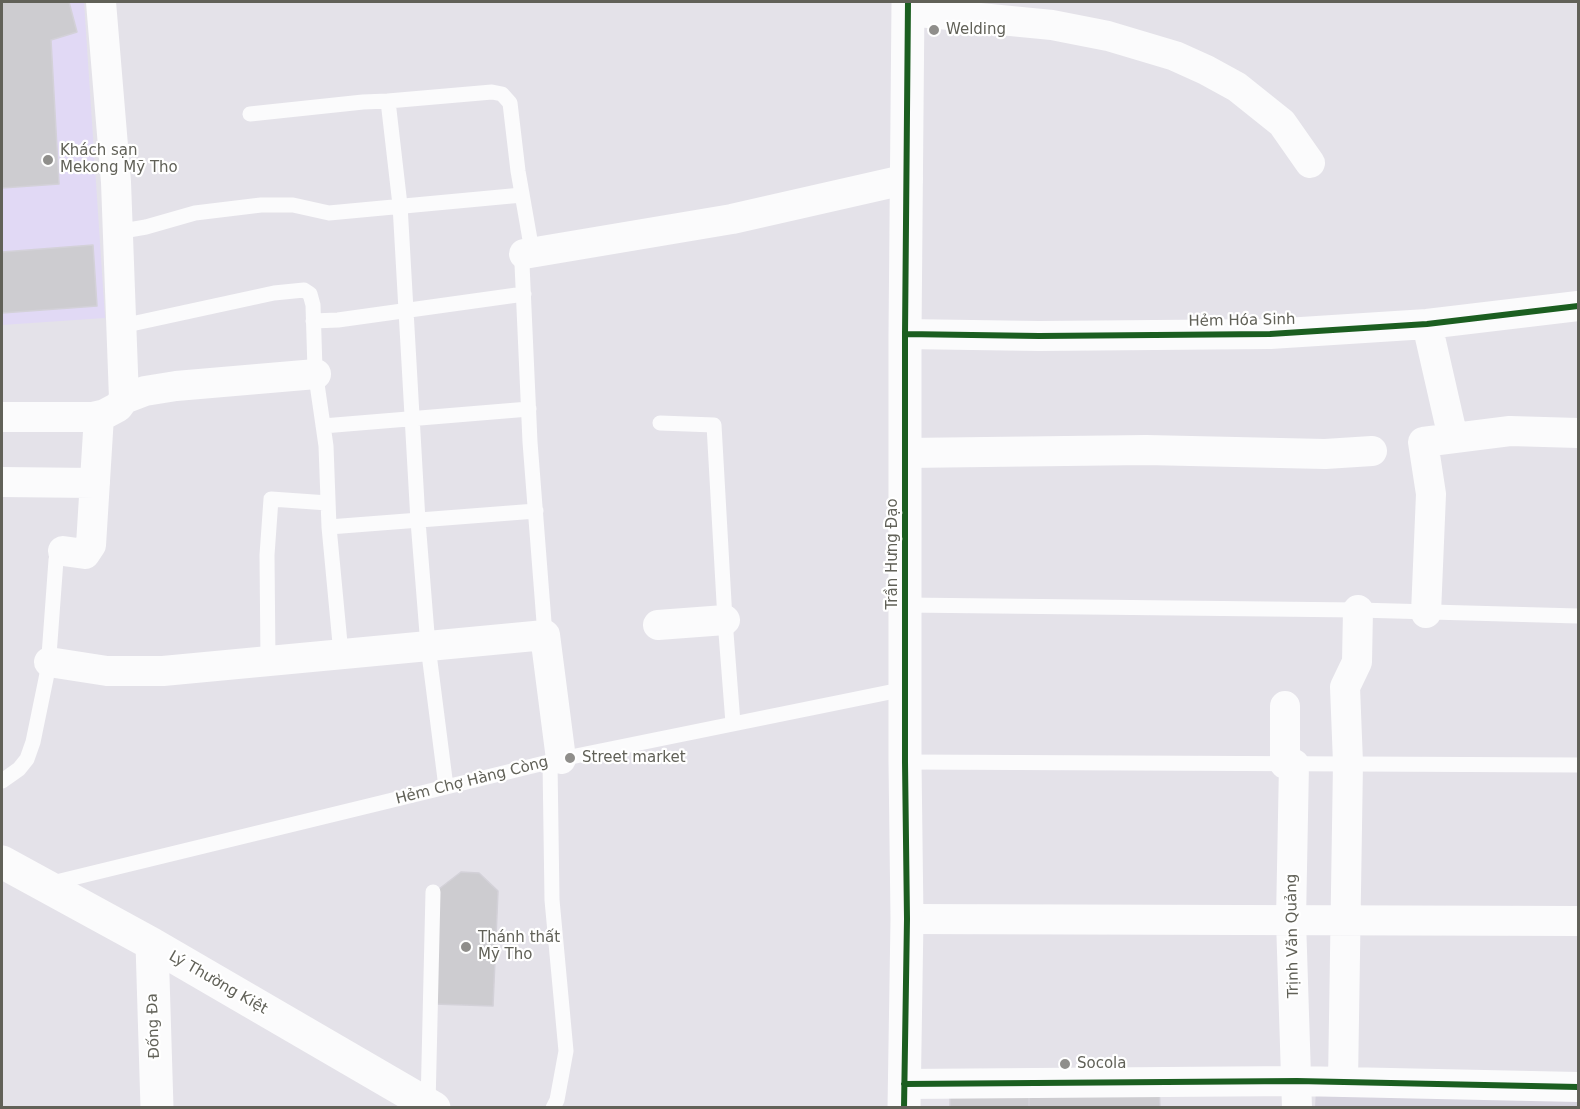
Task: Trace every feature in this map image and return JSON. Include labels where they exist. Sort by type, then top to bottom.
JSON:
[{"type":"street","points":[[101,2],[116,182],[124,399]]},
{"type":"street","points":[[908,6],[1052,25],[1108,36],[1175,56],[1237,87],[1282,123],[1310,164]]},
{"type":"street","name":"Trần Hưng Đạo","points":[[904,1096],[907,919],[904,605],[908,6]]},
{"type":"street","points":[[528,252],[732,219],[908,179]]},
{"type":"street","name":"Hẻm Hóa Sinh","points":[[905,334],[1270,334],[1427,324],[1578,306]]},
{"type":"street","points":[[1427,324],[1453,438]]},
{"type":"street","points":[[2,417],[99,416],[117,407],[124,399],[145,391],[176,386],[316,374]]},
{"type":"street","points":[[63,551],[85,554],[91,545],[99,416]]},
{"type":"street","points":[[1426,613],[1431,494],[1423,442],[1510,431],[1578,433]]},
{"type":"street","points":[[906,453],[1146,450],[1324,454],[1372,451]]},
{"type":"street","points":[[2,482],[94,483]]},
{"type":"street","points":[[1343,1082],[1348,764],[1345,687],[1357,662],[1358,610]]},
{"type":"street","points":[[658,625],[725,620]]},
{"type":"street","points":[[49,662],[107,671],[163,670],[545,635],[556,761]]},
{"type":"street","name":"Trịnh Văn Quảng","points":[[1285,706],[1290,764],[1291,920],[1297,1094]]},
{"type":"street","name":"Lý Thường Kiệt","points":[[2,862],[152,944],[430,1106]]},
{"type":"street","points":[[907,919],[1578,921]]},
{"type":"street","name":"Đống Đa","points":[[152,944],[157,1107]]},
{"type":"street","points":[[904,1096],[1297,1094],[1343,1082],[1578,1087]]},
{"type":"lane","points":[[250,114],[492,92],[502,94],[510,104],[528,252],[522,264],[529,409],[545,635]]},
{"type":"lane","points":[[388,101],[400,205],[418,521],[429,646],[446,787]]},
{"type":"lane","points":[[117,232],[146,227],[195,213],[261,205],[293,206],[329,213],[522,195]]},
{"type":"lane","points":[[122,326],[274,293],[304,290],[310,294],[313,305],[316,374],[326,446],[329,527],[341,654]]},
{"type":"lane","points":[[313,321],[338,320],[524,294]]},
{"type":"lane","points":[[323,426],[529,409]]},
{"type":"lane","points":[[660,423],[714,425],[733,723]]},
{"type":"lane","points":[[268,661],[267,555],[271,499],[328,503]]},
{"type":"lane","points":[[329,527],[536,512]]},
{"type":"lane","points":[[2,781],[19,769],[27,759],[33,742],[49,662],[56,560],[63,551]]},
{"type":"lane","points":[[904,605],[1358,610],[1578,616]]},
{"type":"lane","name":"Hẻm Chợ Hàng Còng","points":[[41,885],[556,761],[905,689]]},
{"type":"lane","points":[[553,1107],[557,1100],[566,1051],[552,900],[556,761]]},
{"type":"lane","points":[[905,762],[1578,765]]},
{"type":"lane","points":[[430,1106],[433,892]]},
{"type":"shaded area","name":"Khách sạn Mekong Mỹ Tho","points":[[2,2],[84,2],[105,318],[2,325]]},
{"type":"shaded area","points":[[1316,1089],[1578,1094],[1578,1107],[1315,1108]]},
{"type":"building","points":[[2,2],[69,2],[77,32],[51,40],[59,184],[2,188]]},
{"type":"building","points":[[93,245],[97,306],[2,313],[2,252]]},
{"type":"building","name":"Thánh thất Mỹ Tho","points":[[461,872],[479,873],[498,891],[493,1006],[434,1004],[439,889]]},
{"type":"building","points":[[1159,1085],[1160,1108],[1029,1108],[1029,1086]]},
{"type":"building","points":[[1029,1086],[1029,1108],[950,1108],[950,1087]]},
{"type":"cycle path","points":[[904,1108],[907,919],[905,334],[908,2]]},
{"type":"cycle path","points":[[905,334],[1039,336],[1270,334],[1427,324],[1578,306]]},
{"type":"cycle path","points":[[904,1084],[1297,1081],[1578,1087]]},
{"type":"place","name":"Welding","points":[[934,30]]},
{"type":"place","name":"Khách sạn Mekong Mỹ Tho","points":[[48,160]]},
{"type":"place","name":"Street market","points":[[570,758]]},
{"type":"place","name":"Thánh thất Mỹ Tho","points":[[466,947]]},
{"type":"place","name":"Socola","points":[[1065,1064]]}]
